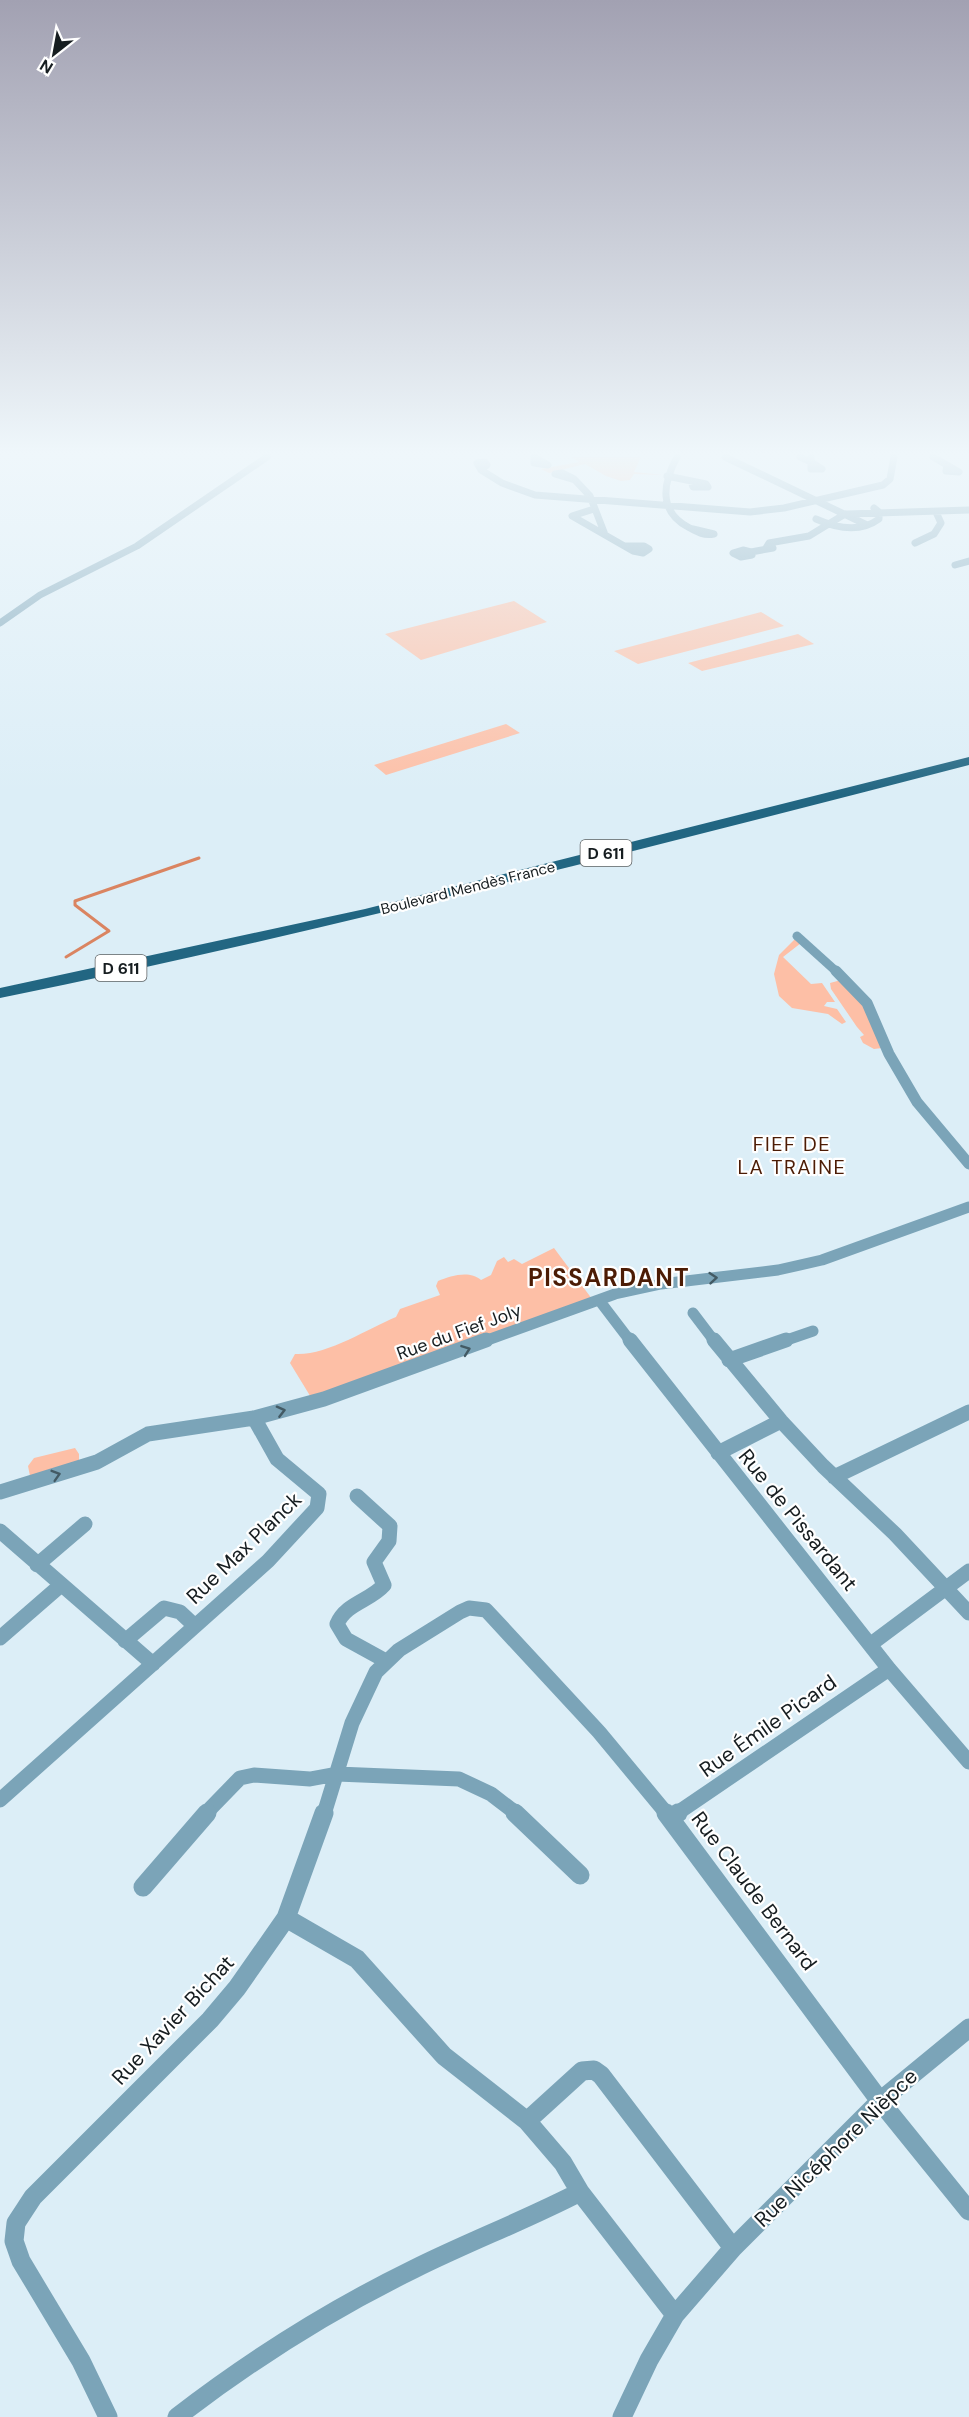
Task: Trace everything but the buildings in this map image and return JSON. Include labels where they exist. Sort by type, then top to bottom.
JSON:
[{"type":"main road","name":"Boulevard Mendès France","points":[[0,991],[242,943],[969,760]]},
{"type":"street","points":[[0,623],[40,595],[89,570]]},
{"type":"street","points":[[797,936],[853,986],[867,1003],[889,1054],[917,1102],[969,1164]]},
{"type":"street","name":"Rue du Fief Joly","points":[[0,1492],[97,1462],[148,1434],[254,1418],[324,1400],[599,1300],[657,1284],[758,1273],[802,1265],[969,1207]]},
{"type":"street","name":"Rue de Pissardant","points":[[599,1300],[717,1454],[889,1669],[969,1762]]},
{"type":"street","points":[[693,1313],[781,1421],[969,1613]]},
{"type":"street","points":[[729,1360],[813,1331]]},
{"type":"street","points":[[834,1477],[969,1412]]},
{"type":"street","name":"Rue Max Planck","points":[[0,1800],[268,1561],[320,1504],[316,1490],[277,1459],[254,1418]]},
{"type":"street","points":[[717,1454],[781,1421]]},
{"type":"street","points":[[357,1496],[390,1526],[389,1541],[374,1562],[384,1585],[378,1593],[343,1612],[337,1624],[346,1639],[386,1660]]},
{"type":"street","points":[[37,1564],[85,1524]]},
{"type":"street","points":[[0,1532],[153,1664]]},
{"type":"street","points":[[871,1644],[969,1571]]},
{"type":"street","points":[[0,1638],[61,1585]]},
{"type":"street","name":"Rue Max Planck","points":[[125,1641],[164,1608],[180,1612],[195,1626]]},
{"type":"street","name":"Rue Xavier Bichat","points":[[108,2417],[81,2361],[21,2261],[14,2241],[16,2223],[33,2197],[210,2020],[237,1988],[286,1918],[337,1774],[351,1723],[365,1691],[386,1660],[460,1612],[469,1608],[486,1610]]},
{"type":"street","name":"Rue Claude Bernard","points":[[486,1610],[599,1732],[670,1818],[880,2101],[969,2211]]},
{"type":"street","name":"Rue Émile Picard","points":[[670,1818],[889,1669]]},
{"type":"street","points":[[143,1887],[226,1790],[240,1778],[254,1775],[310,1779],[337,1774],[459,1779],[473,1783],[496,1797],[580,1875]]},
{"type":"street","points":[[286,1918],[357,1959],[444,2056],[527,2121],[563,2163],[580,2192],[675,2315],[649,2361],[622,2417]]},
{"type":"street","name":"Rue Nicéphore Nièpce","points":[[675,2315],[733,2248],[880,2101],[969,2028]]},
{"type":"street","points":[[527,2121],[582,2072],[594,2070],[733,2248]]},
{"type":"street","points":[[177,2417],[252,2363],[334,2311],[414,2269],[580,2192]]},
{"type":"shaded area","points":[[514,601],[547,622],[421,660],[385,634]]},
{"type":"shaded area","points":[[761,612],[784,626],[638,664],[614,651]]},
{"type":"shaded area","points":[[798,634],[814,644],[702,671],[688,663]]},
{"type":"shaded area","points":[[506,724],[520,733],[386,775],[374,765]]},
{"type":"shaded area","points":[[795,939],[801,943],[783,957],[811,984],[822,983],[835,1002],[827,1002],[824,1006],[837,1009],[846,1022],[842,1024],[828,1014],[792,1008],[779,996],[774,974],[779,955]]},
{"type":"shaded area","points":[[841,980],[866,1007],[882,1048],[874,1049],[863,1043],[860,1037],[864,1035],[831,989],[830,983]]},
{"type":"shaded area","points":[[554,1248],[592,1299],[312,1399],[290,1363],[295,1354],[320,1351],[346,1341],[396,1317],[400,1309],[440,1295],[436,1286],[438,1281],[466,1275],[481,1280],[491,1275],[497,1261],[504,1257],[508,1262],[514,1259],[522,1264]]},
{"type":"shaded area","points":[[75,1448],[79,1454],[79,1463],[30,1476],[28,1466],[34,1458]]},
{"type":"waterway","points":[[66,957],[109,931],[75,905],[75,901],[199,858]]},
{"type":"district","name":"FIEF DE LA TRAINE","points":[[792,1156]]},
{"type":"district","name":"PISSARDANT","points":[[609,1277]]}]
